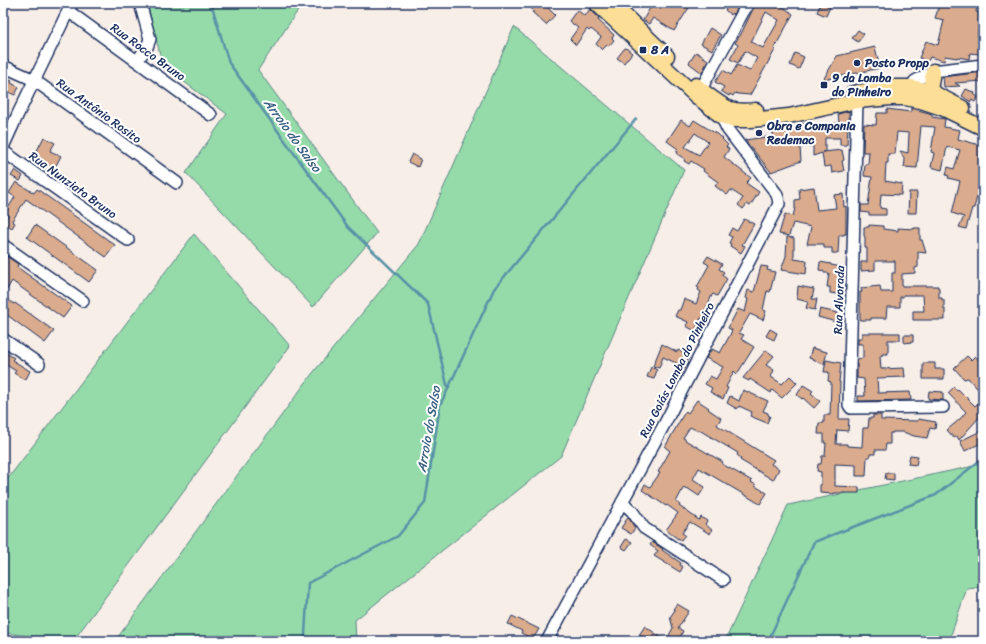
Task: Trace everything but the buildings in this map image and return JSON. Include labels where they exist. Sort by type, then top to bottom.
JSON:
[{"type":"main road","points":[[596,3],[696,96],[721,116],[735,120],[789,116],[857,101],[891,98],[908,92],[930,91],[983,118]]},
{"type":"main road","points":[[616,4],[701,89],[729,108],[742,111],[786,107],[855,92],[890,87],[908,92],[921,101],[942,108],[983,128]]},
{"type":"main road","points":[[930,91],[932,72]]},
{"type":"street","points":[[137,61],[147,47],[150,39],[140,3]]},
{"type":"street","points":[[701,89],[748,3]]},
{"type":"street","points":[[3,148],[70,7]]},
{"type":"street","name":"Rua Rocco Bruno","points":[[70,7],[137,61],[211,115]]},
{"type":"street","points":[[908,92],[915,81],[932,72],[983,65]]},
{"type":"street","name":"Rua Antônio Rosito","points":[[3,66],[34,80],[177,183]]},
{"type":"street","name":"Rua Alvorada","points":[[857,101],[849,405],[851,408],[942,407]]},
{"type":"street","name":"Rua Goiás Lomba do Pinheiro","points":[[547,641],[665,423],[779,204],[776,193],[728,130],[721,116]]},
{"type":"street","name":"Rua Nunziato Bruno","points":[[3,151],[128,240]]},
{"type":"street","points":[[3,245],[83,301]]},
{"type":"street","points":[[3,339],[39,364]]},
{"type":"street","points":[[622,502],[632,511],[644,528],[722,580]]},
{"type":"green space","points":[[147,3],[303,3],[258,70],[377,233],[313,307],[186,173],[227,114],[163,66]]},
{"type":"green space","points":[[514,27],[684,170],[561,456],[355,620],[356,641],[115,641],[312,374],[419,244]]},
{"type":"green space","points":[[194,234],[290,346],[73,641],[3,634],[3,485]]},
{"type":"green space","points":[[983,455],[983,586],[967,588],[949,641],[725,641],[788,505],[974,466]]},
{"type":"waterway","name":"Arroio do Salso","points":[[211,3],[229,63],[288,145],[348,227],[428,304],[448,389],[440,405],[425,503],[398,536],[308,583],[305,635],[307,641]]},
{"type":"waterway","points":[[448,389],[494,289],[636,119]]},
{"type":"waterway","points":[[768,641],[814,542],[936,495],[983,458]]},
{"type":"place","name":"8 A","points":[[643,50]]},
{"type":"place","name":"Posto Propp","points":[[857,63]]},
{"type":"place","name":"9 da Lomba do Pinheiro","points":[[824,85]]},
{"type":"place","name":"Obra e Compania Redemac","points":[[759,133]]}]
